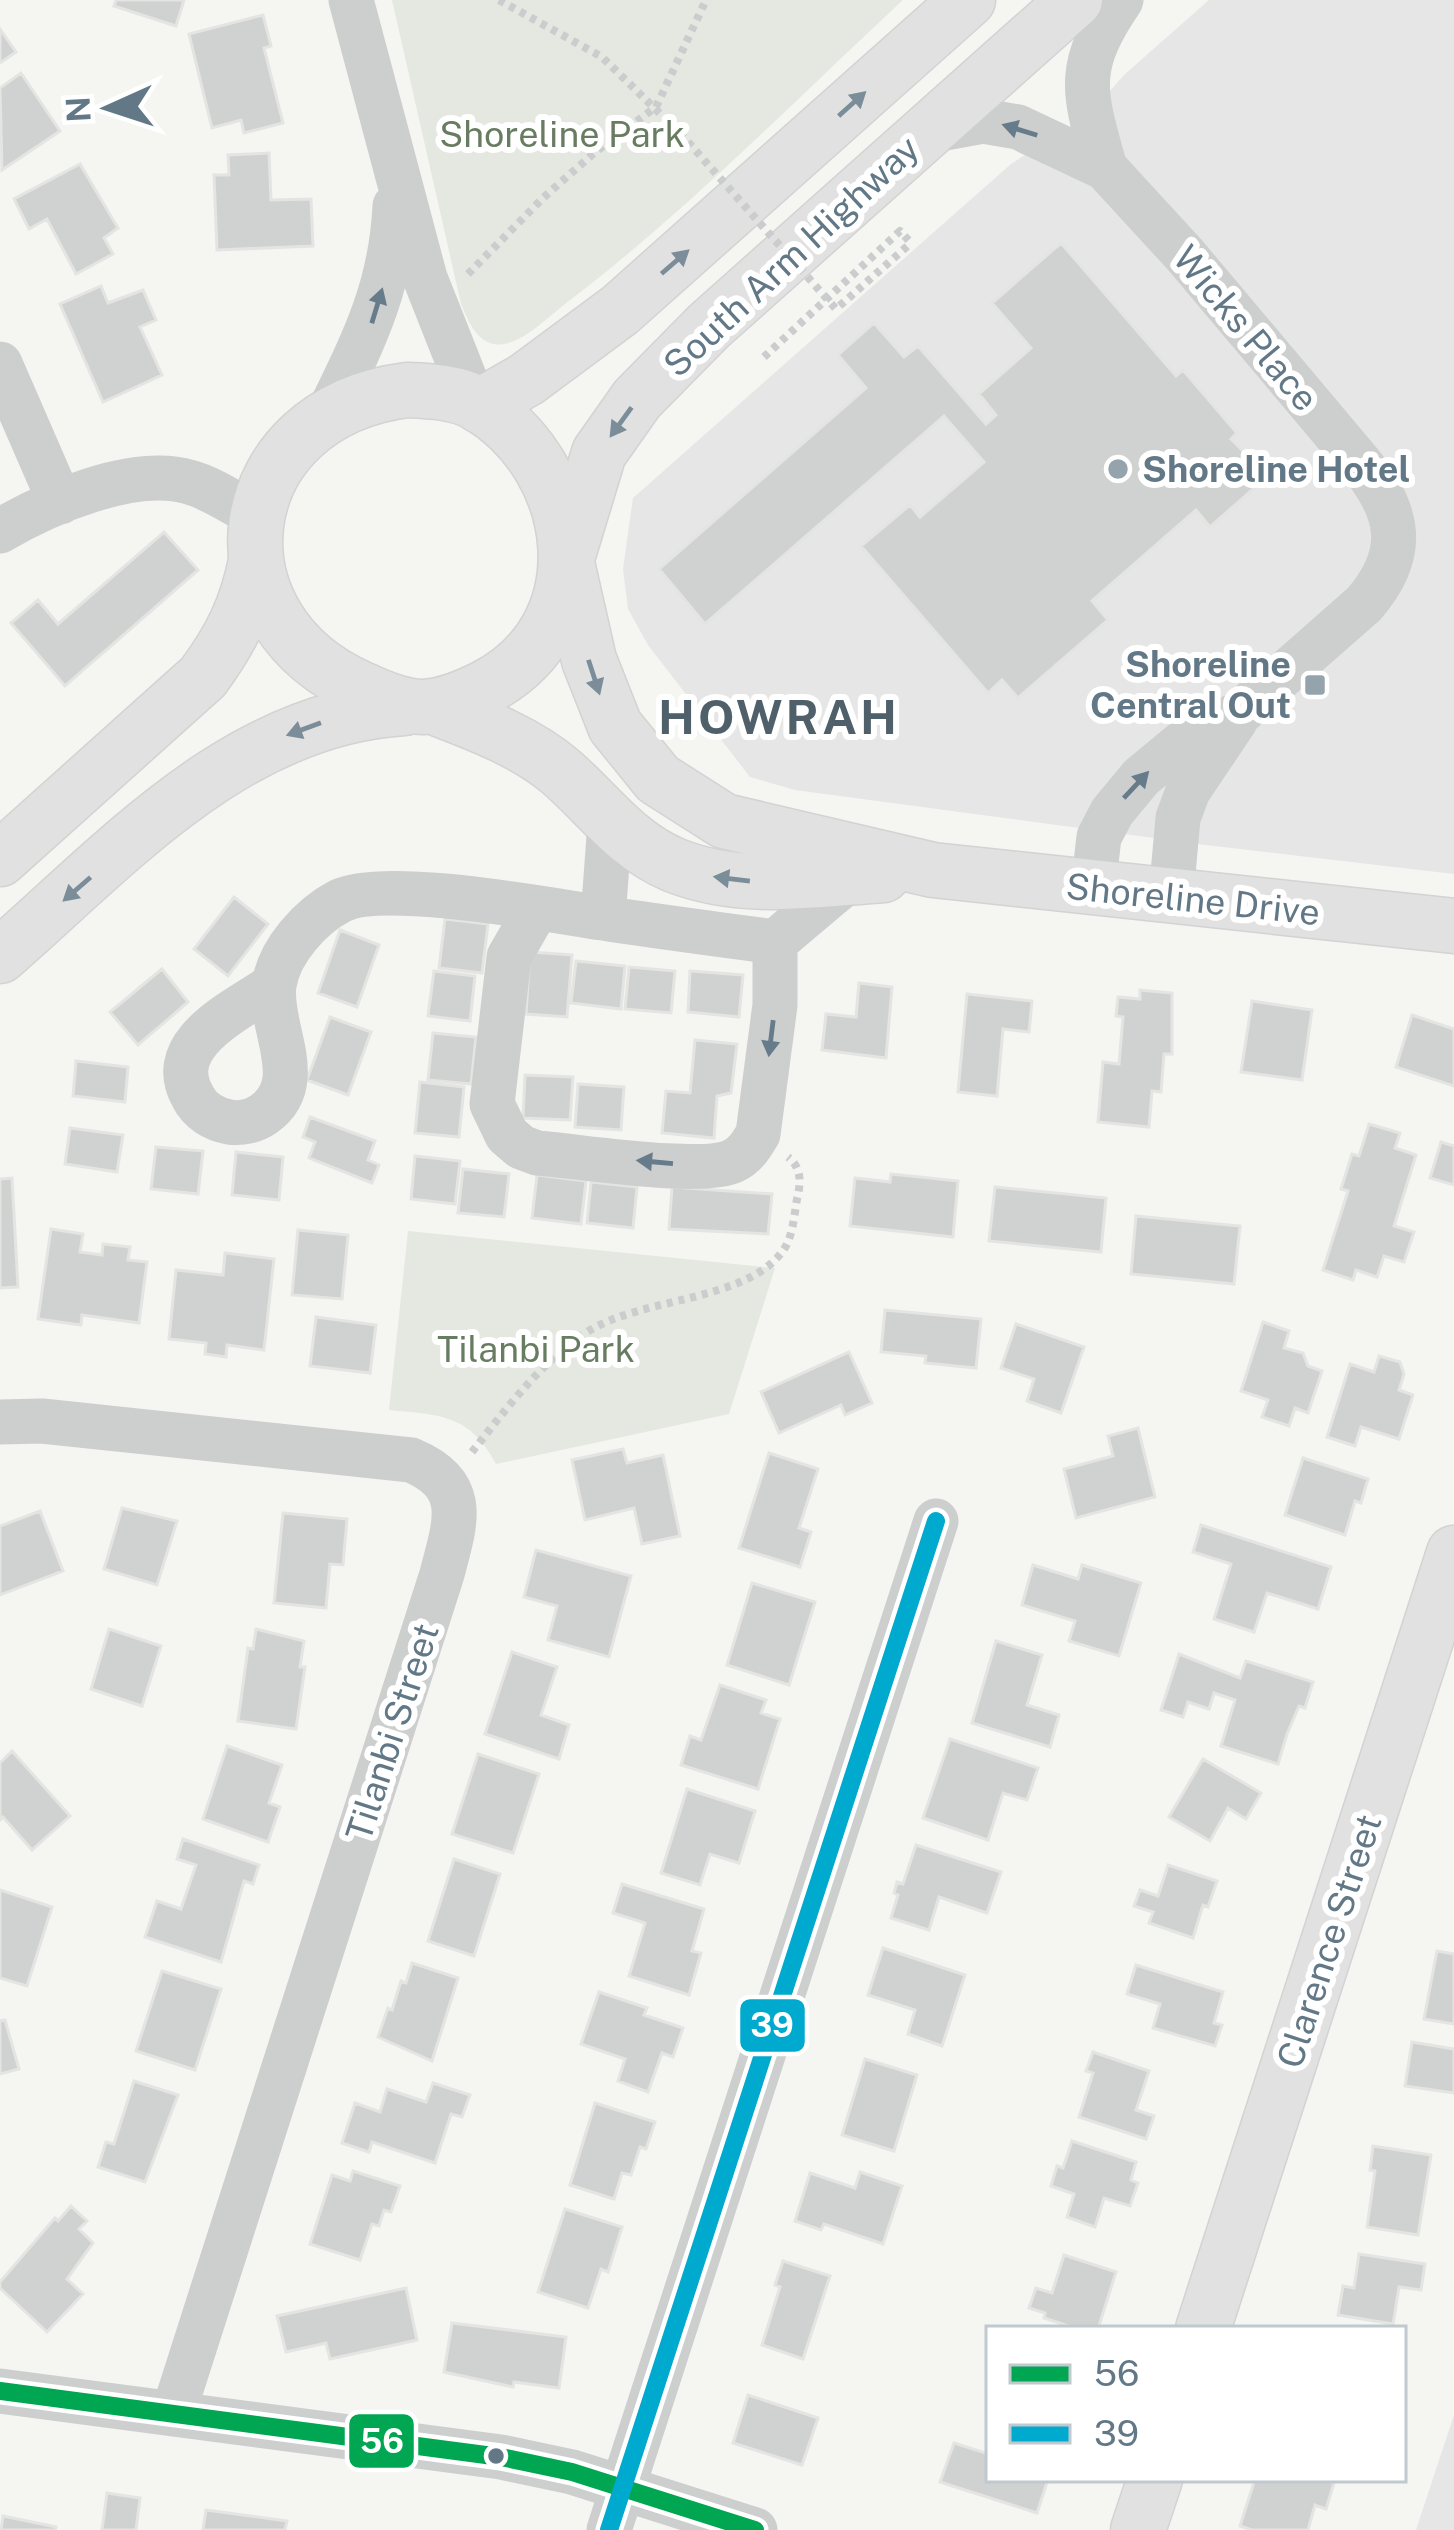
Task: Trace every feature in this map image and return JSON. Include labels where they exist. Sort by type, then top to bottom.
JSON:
[{"type":"main road","name":"South Arm Highway","points":[[477,404],[527,379],[620,310],[968,0]]},
{"type":"main road","name":"South Arm Highway","points":[[567,559],[599,453],[637,399],[710,326],[1076,0]]},
{"type":"main road","points":[[0,859],[202,677],[229,642],[247,605],[262,494],[286,451],[329,412],[356,400],[407,390],[447,394],[477,404],[507,428],[538,468],[555,505],[567,559],[557,613],[530,657],[503,679],[474,693],[424,706],[340,716],[274,740],[239,759],[153,822],[0,956]]},
{"type":"main road","points":[[257,538],[274,614],[308,656],[356,687],[424,706]]},
{"type":"main road","name":"Shoreline Drive","points":[[567,559],[589,661],[604,706],[630,748],[676,794],[743,828],[933,871],[1454,926]]},
{"type":"main road","name":"Shoreline Drive","points":[[424,706],[541,757],[610,823],[672,864],[722,879],[781,882],[933,871]]},
{"type":"main road","name":"Clarence Street","points":[[1204,2326],[1454,1553]]},
{"type":"main road","points":[[1138,2530],[1154,2482]]},
{"type":"street","points":[[351,0],[431,297],[477,404]]},
{"type":"street","points":[[1105,168],[1085,82],[1092,49],[1121,0]]},
{"type":"street","points":[[928,131],[983,121],[1018,127],[1105,168]]},
{"type":"street","name":"Wicks Place","points":[[1105,168],[1185,255],[1360,463],[1378,486],[1393,518],[1391,560],[1379,587],[1240,713],[1188,791],[1178,818],[1171,896]]},
{"type":"street","points":[[329,412],[371,326],[392,255],[397,172]]},
{"type":"street","points":[[0,364],[59,502]]},
{"type":"street","points":[[0,531],[59,502],[136,479],[162,477],[192,482],[257,538]]},
{"type":"street","name":"Wicks Place","points":[[1094,889],[1099,837],[1112,812],[1141,777],[1181,744],[1240,713]]},
{"type":"street","points":[[603,919],[610,823]]},
{"type":"street","points":[[274,986],[299,935],[316,916],[343,899],[368,893],[537,908],[775,942],[852,877]]},
{"type":"street","points":[[537,908],[509,956],[492,1104],[507,1135],[521,1148],[537,1153],[704,1166],[736,1160],[749,1150],[758,1134],[775,1005],[775,942]]},
{"type":"street","points":[[0,1422],[42,1421],[411,1460],[431,1468],[446,1484]]},
{"type":"street","name":"Tilanbi Street","points":[[173,2414],[442,1574],[456,1503],[446,1484]]},
{"type":"street","points":[[616,2509],[936,1521]]},
{"type":"street","points":[[0,2391],[500,2457],[616,2509],[755,2530]]},
{"type":"path","points":[[499,0],[602,57],[656,107],[680,134],[836,309],[911,243],[900,231],[764,357]]},
{"type":"path","points":[[431,297],[461,280],[543,198],[656,107],[706,0]]},
{"type":"path","points":[[446,1484],[548,1362],[581,1336],[612,1316],[751,1276],[781,1254],[790,1238],[801,1182],[796,1164],[758,1134]]},
{"type":"shaded area","points":[[1209,0],[1454,0],[1454,874],[795,790],[750,777],[648,645],[628,609],[623,569],[633,498],[1011,164],[1090,114],[1124,75]]},
{"type":"shaded area","points":[[1454,2415],[1454,2530],[1416,2530]]},
{"type":"green space","name":"Shoreline Park","points":[[392,0],[903,0],[653,232],[528,333],[495,344],[476,333],[461,304]]},
{"type":"green space","name":"Tilanbi Park","points":[[408,1231],[775,1268],[729,1414],[496,1464],[464,1426],[438,1416],[389,1410]]},
{"type":"building","points":[[116,0],[184,0],[176,26],[114,6]]},
{"type":"building","points":[[263,15],[271,46],[264,48],[283,123],[244,133],[241,120],[212,128],[189,34]]},
{"type":"building","points":[[0,29],[16,52],[0,63]]},
{"type":"building","points":[[21,73],[60,131],[2,170],[0,88]]},
{"type":"building","points":[[269,153],[271,200],[311,199],[313,246],[217,250],[214,175],[229,175],[228,155]]},
{"type":"building","points":[[80,164],[118,228],[104,238],[113,254],[76,274],[47,219],[29,229],[14,199]]},
{"type":"building","name":"Shoreline Hotel","points":[[1061,243],[1176,376],[1183,370],[1237,433],[1231,439],[1268,476],[1210,527],[1196,510],[1092,601],[1108,620],[1018,698],[1002,680],[988,693],[861,546],[910,505],[920,517],[984,462],[944,416],[705,624],[659,569],[866,388],[838,355],[874,323],[904,357],[918,346],[986,424],[996,415],[979,394],[1031,348],[992,303]]},
{"type":"building","points":[[101,286],[108,303],[143,290],[156,320],[140,327],[162,375],[103,402],[60,304]]},
{"type":"building","points":[[164,532],[198,570],[65,686],[11,623],[38,600],[58,624]]},
{"type":"building","points":[[234,897],[268,924],[228,976],[194,949]]},
{"type":"building","points":[[445,919],[488,924],[482,973],[439,968]]},
{"type":"building","points":[[340,930],[379,945],[357,1007],[318,993]]},
{"type":"building","points":[[530,952],[572,955],[567,1017],[526,1014]]},
{"type":"building","points":[[576,961],[625,966],[621,1009],[571,1003]]},
{"type":"building","points":[[629,967],[675,971],[671,1013],[625,1009]]},
{"type":"building","points":[[162,969],[188,1002],[138,1045],[110,1012]]},
{"type":"building","points":[[434,971],[475,976],[470,1021],[428,1016]]},
{"type":"building","points":[[690,971],[743,975],[739,1017],[688,1012]]},
{"type":"building","points":[[859,983],[892,987],[886,1058],[822,1050],[826,1014],[856,1017]]},
{"type":"building","points":[[1140,990],[1172,993],[1172,1054],[1164,1054],[1161,1092],[1152,1091],[1149,1127],[1098,1122],[1103,1062],[1119,1064],[1123,1017],[1116,1016],[1118,997],[1140,999]]},
{"type":"building","points":[[967,994],[1032,1001],[1029,1032],[1003,1029],[997,1096],[958,1092]]},
{"type":"building","points":[[1252,1001],[1312,1010],[1302,1080],[1241,1072]]},
{"type":"building","points":[[1412,1015],[1454,1029],[1454,1086],[1396,1067]]},
{"type":"building","points":[[330,1017],[371,1032],[348,1095],[307,1080]]},
{"type":"building","points":[[433,1033],[476,1037],[471,1084],[428,1080]]},
{"type":"building","points":[[695,1040],[737,1044],[731,1093],[717,1096],[714,1138],[662,1133],[666,1091],[690,1093]]},
{"type":"building","points":[[76,1061],[128,1067],[125,1102],[73,1096]]},
{"type":"building","points":[[525,1075],[573,1077],[570,1120],[523,1118]]},
{"type":"building","points":[[420,1082],[464,1087],[459,1137],[415,1133]]},
{"type":"building","points":[[578,1084],[624,1087],[621,1130],[575,1127]]},
{"type":"building","points":[[310,1117],[375,1141],[368,1160],[379,1165],[372,1183],[309,1158],[315,1142],[303,1137]]},
{"type":"building","points":[[1369,1124],[1400,1133],[1395,1148],[1416,1155],[1394,1226],[1414,1232],[1404,1262],[1384,1256],[1377,1277],[1356,1270],[1353,1280],[1323,1270],[1348,1191],[1341,1189],[1352,1154],[1359,1156]]},
{"type":"building","points":[[70,1128],[123,1135],[117,1172],[65,1164]]},
{"type":"building","points":[[1441,1142],[1454,1146],[1454,1185],[1430,1178]]},
{"type":"building","points":[[156,1147],[203,1151],[198,1194],[151,1189]]},
{"type":"building","points":[[236,1152],[283,1157],[279,1200],[232,1195]]},
{"type":"building","points":[[415,1156],[460,1161],[455,1204],[411,1199]]},
{"type":"building","points":[[463,1169],[509,1174],[504,1217],[458,1213]]},
{"type":"building","points":[[891,1174],[958,1181],[953,1237],[850,1226],[855,1178],[890,1182]]},
{"type":"building","points":[[537,1175],[586,1181],[581,1224],[532,1218]]},
{"type":"building","points":[[12,1178],[18,1287],[0,1288],[0,1179]]},
{"type":"building","points":[[591,1182],[637,1187],[633,1228],[587,1223]]},
{"type":"building","points":[[672,1187],[772,1194],[768,1234],[669,1229]]},
{"type":"building","points":[[995,1187],[1106,1198],[1101,1252],[989,1241]]},
{"type":"building","points":[[1136,1216],[1240,1226],[1234,1284],[1131,1274]]},
{"type":"building","points":[[51,1229],[83,1234],[80,1252],[102,1255],[103,1244],[130,1247],[128,1260],[147,1262],[139,1323],[82,1315],[81,1325],[38,1319]]},
{"type":"building","points":[[298,1230],[348,1235],[342,1299],[292,1295]]},
{"type":"building","points":[[225,1253],[274,1259],[264,1350],[227,1345],[226,1357],[205,1354],[206,1343],[169,1339],[176,1270],[223,1275]]},
{"type":"building","points":[[885,1310],[981,1319],[976,1368],[881,1352]]},
{"type":"building","points":[[316,1317],[376,1325],[370,1373],[310,1366]]},
{"type":"building","points":[[1263,1322],[1289,1331],[1284,1348],[1303,1353],[1308,1366],[1322,1371],[1308,1413],[1295,1408],[1289,1426],[1262,1417],[1268,1400],[1241,1391]]},
{"type":"building","points":[[1016,1324],[1084,1347],[1061,1413],[1027,1401],[1034,1379],[1001,1368]]},
{"type":"building","points":[[849,1352],[872,1403],[845,1415],[841,1405],[779,1433],[761,1392]]},
{"type":"building","points":[[1379,1356],[1400,1362],[1404,1374],[1399,1390],[1413,1395],[1399,1439],[1361,1427],[1355,1446],[1327,1437],[1350,1364],[1374,1372]]},
{"type":"building","points":[[1138,1428],[1155,1497],[1076,1518],[1064,1469],[1113,1456],[1108,1436]]},
{"type":"building","points":[[623,1449],[627,1463],[663,1455],[680,1536],[642,1544],[634,1508],[585,1520],[572,1460]]},
{"type":"building","points":[[769,1453],[818,1469],[799,1528],[811,1532],[800,1567],[739,1548]]},
{"type":"building","points":[[1303,1458],[1368,1479],[1361,1503],[1355,1501],[1345,1535],[1285,1515]]},
{"type":"building","points":[[122,1508],[177,1521],[157,1585],[104,1569]]},
{"type":"building","points":[[40,1511],[63,1571],[0,1595],[0,1526]]},
{"type":"building","points":[[283,1513],[347,1519],[343,1565],[330,1564],[326,1608],[274,1603]]},
{"type":"building","points":[[1201,1525],[1331,1567],[1318,1609],[1267,1593],[1254,1632],[1214,1619],[1231,1564],[1193,1552]]},
{"type":"building","points":[[536,1550],[631,1576],[609,1657],[548,1640],[557,1606],[524,1597]]},
{"type":"building","points":[[1033,1565],[1078,1579],[1082,1565],[1141,1583],[1119,1656],[1069,1641],[1075,1621],[1022,1605]]},
{"type":"building","points":[[752,1583],[815,1602],[789,1685],[727,1665]]},
{"type":"building","points":[[109,1629],[161,1646],[142,1706],[91,1689]]},
{"type":"building","points":[[256,1629],[304,1641],[296,1729],[238,1721],[248,1648],[253,1649]]},
{"type":"building","points":[[996,1641],[1042,1655],[1027,1705],[1059,1715],[1050,1747],[972,1723]]},
{"type":"building","points":[[512,1652],[557,1667],[541,1715],[569,1725],[559,1759],[485,1734]]},
{"type":"building","points":[[1179,1654],[1240,1678],[1246,1661],[1313,1682],[1278,1764],[1221,1746],[1235,1700],[1214,1693],[1209,1709],[1188,1702],[1183,1717],[1161,1710]]},
{"type":"building","points":[[720,1685],[766,1700],[761,1713],[780,1719],[758,1789],[681,1765],[690,1736],[701,1740]]},
{"type":"building","points":[[950,1739],[1038,1768],[1027,1800],[1003,1793],[988,1840],[923,1818]]},
{"type":"building","points":[[227,1746],[282,1765],[269,1803],[280,1807],[268,1842],[203,1819]]},
{"type":"building","points":[[12,1751],[70,1816],[32,1850],[3,1817],[0,1820],[0,1763]]},
{"type":"building","points":[[478,1754],[539,1774],[513,1853],[452,1834]]},
{"type":"building","points":[[1203,1759],[1261,1793],[1246,1819],[1228,1808],[1210,1841],[1169,1817]]},
{"type":"building","points":[[687,1789],[755,1811],[739,1863],[710,1854],[700,1885],[661,1873]]},
{"type":"building","points":[[183,1839],[259,1865],[253,1884],[244,1881],[221,1962],[145,1937],[157,1901],[181,1909],[196,1865],[177,1859]]},
{"type":"building","points":[[916,1845],[1001,1872],[987,1913],[939,1897],[929,1930],[891,1918],[897,1882],[903,1884]]},
{"type":"building","points":[[454,1859],[500,1874],[474,1956],[428,1941]]},
{"type":"building","points":[[1168,1865],[1217,1881],[1193,1938],[1149,1923],[1153,1912],[1134,1906],[1140,1890],[1158,1896]]},
{"type":"building","points":[[622,1884],[704,1909],[692,1951],[701,1953],[689,1995],[629,1976],[645,1923],[613,1913]]},
{"type":"building","points":[[0,1890],[52,1907],[27,1986],[0,1978]]},
{"type":"building","points":[[883,1948],[965,1975],[942,2046],[908,2034],[915,2010],[868,1995]]},
{"type":"building","points":[[1437,1951],[1454,1954],[1454,2024],[1424,2019]]},
{"type":"building","points":[[412,1963],[458,1978],[432,2061],[378,2037]]},
{"type":"building","points":[[1136,1965],[1223,1992],[1214,2023],[1222,2025],[1215,2046],[1153,2028],[1160,2004],[1127,1994]]},
{"type":"building","points":[[162,1971],[221,1989],[195,2070],[136,2051]]},
{"type":"building","points":[[599,1992],[647,2008],[644,2015],[683,2028],[673,2057],[662,2053],[648,2092],[618,2081],[625,2059],[581,2044]]},
{"type":"building","points":[[5,2020],[19,2069],[0,2074],[0,2021]]},
{"type":"building","points":[[1412,2042],[1454,2049],[1454,2093],[1405,2086]]},
{"type":"building","points":[[1093,2052],[1149,2071],[1136,2110],[1154,2116],[1146,2139],[1079,2117],[1093,2073],[1086,2071]]},
{"type":"building","points":[[865,2059],[917,2075],[894,2151],[842,2135]]},
{"type":"building","points":[[134,2081],[178,2095],[145,2182],[98,2167],[106,2142],[114,2144]]},
{"type":"building","points":[[433,2083],[470,2095],[462,2117],[451,2114],[435,2163],[372,2142],[369,2152],[342,2143],[355,2103],[380,2112],[387,2089],[426,2102]]},
{"type":"building","points":[[595,2103],[655,2122],[631,2175],[622,2173],[614,2199],[570,2185]]},
{"type":"building","points":[[1072,2141],[1136,2162],[1131,2180],[1138,2183],[1130,2206],[1104,2198],[1095,2227],[1067,2217],[1074,2194],[1051,2186]]},
{"type":"building","points":[[1373,2146],[1431,2155],[1418,2235],[1367,2227],[1375,2171],[1370,2170]]},
{"type":"building","points":[[353,2171],[400,2186],[391,2212],[384,2210],[379,2226],[372,2224],[360,2260],[310,2244],[332,2175],[350,2181]]},
{"type":"building","points":[[860,2172],[902,2186],[883,2244],[824,2224],[821,2230],[795,2221],[810,2173],[855,2188]]},
{"type":"building","points":[[71,2206],[87,2221],[79,2229],[93,2243],[67,2279],[83,2294],[47,2332],[0,2288],[0,2282]]},
{"type":"building","points":[[565,2209],[622,2227],[608,2272],[601,2269],[588,2308],[538,2292]]},
{"type":"building","points":[[1359,2254],[1425,2264],[1421,2290],[1399,2287],[1393,2324],[1338,2315],[1343,2286],[1354,2288]]},
{"type":"building","points":[[1064,2255],[1116,2272],[1099,2326],[1069,2326],[1029,2308],[1036,2288],[1052,2293]]},
{"type":"building","points":[[783,2261],[830,2276],[803,2359],[762,2345]]},
{"type":"building","points":[[406,2288],[417,2340],[330,2359],[326,2343],[286,2352],[277,2316]]},
{"type":"building","points":[[452,2323],[566,2337],[559,2388],[514,2382],[513,2387],[444,2372]]},
{"type":"building","points":[[748,2395],[818,2418],[802,2465],[733,2443]]},
{"type":"building","points":[[954,2443],[986,2453],[986,2482],[1047,2482],[1037,2513],[940,2482]]},
{"type":"building","points":[[1254,2482],[1334,2483],[1326,2509],[1315,2505],[1308,2530],[1240,2526]]},
{"type":"building","points":[[107,2493],[140,2498],[136,2530],[102,2530]]},
{"type":"building","points":[[206,2510],[287,2521],[285,2530],[203,2530]]},
{"type":"building","points":[[3,2516],[56,2527],[1,2530]]},
{"type":"transit line","name":"39","points":[[609,2530],[936,1521]]},
{"type":"transit line","name":"56","points":[[0,2391],[501,2457],[572,2472],[755,2530]]},
{"type":"place","name":"Shoreline Hotel","points":[[1118,469]]},
{"type":"place","name":"Shoreline Central Out","points":[[1315,685]]},
{"type":"district","name":"HOWRAH","points":[[779,716]]}]
